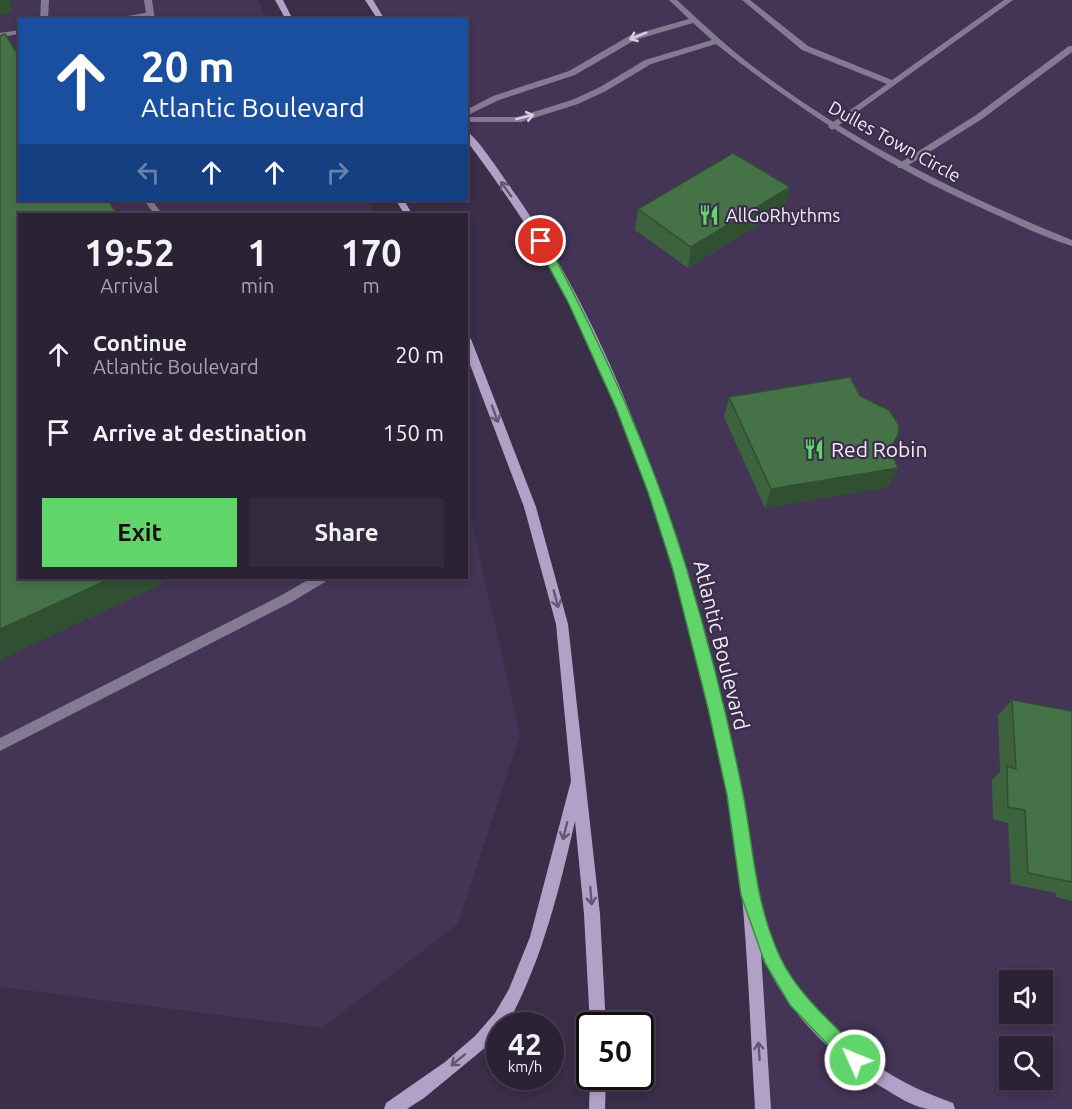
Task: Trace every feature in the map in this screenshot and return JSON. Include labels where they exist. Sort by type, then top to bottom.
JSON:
[{"type":"main road","points":[[279,0],[289,18]]},
{"type":"main road","points":[[369,0],[381,18]]},
{"type":"main road","name":"Atlantic Boulevard","points":[[468,136],[541,241],[597,350],[643,460],[680,570],[716,708],[735,795],[749,895],[763,1109]]},
{"type":"main road","points":[[468,344],[530,507],[562,624],[592,914],[597,1012]]},
{"type":"main road","points":[[392,1109],[412,1098],[478,1044],[500,1020],[518,987],[536,937],[579,775]]},
{"type":"main road","points":[[749,895],[774,963],[796,999],[855,1060],[899,1088],[947,1109]]},
{"type":"main road","points":[[597,1109],[598,1090]]},
{"type":"street","points":[[44,18],[45,0]]},
{"type":"street","points":[[148,0],[150,17]]},
{"type":"street","name":"Dulles Town Circle","points":[[673,0],[765,82],[832,127],[901,166],[997,212],[1072,243]]},
{"type":"street","points":[[746,0],[805,48],[893,83]]},
{"type":"street","points":[[832,127],[1009,0]]},
{"type":"street","points":[[468,113],[496,98],[572,73],[632,38],[694,20]]},
{"type":"street","points":[[0,35],[18,32]]},
{"type":"street","points":[[468,119],[518,120],[575,102],[603,89],[648,62],[718,41]]},
{"type":"street","points":[[901,166],[979,117],[1072,48]]},
{"type":"street","points":[[0,745],[286,599],[319,579]]},
{"type":"shaded area","points":[[0,0],[258,0],[266,18],[18,18],[18,201],[367,201],[373,213],[18,213],[18,579],[468,579],[468,505],[520,735],[458,924],[322,1028],[0,987]]},
{"type":"shaded area","points":[[369,0],[1072,0],[1072,1109],[763,1109],[749,895],[716,708],[631,427],[541,241],[468,134],[468,18],[381,18]]},
{"type":"building","points":[[5,34],[18,55],[18,201],[109,201],[116,213],[18,213],[18,579],[110,579],[0,629],[0,36]]},
{"type":"building","points":[[733,153],[790,187],[691,247],[638,209]]},
{"type":"building","name":"Red Robin","points":[[850,377],[860,396],[889,410],[899,425],[898,434],[890,450],[898,468],[771,489],[729,397]]},
{"type":"building","points":[[1012,700],[1072,711],[1072,882],[1028,873],[1025,810],[1008,807],[1007,766],[1016,769]]},
{"type":"place","name":"AllGoRhythms","points":[[709,215]]},
{"type":"place","name":"Red Robin","points":[[814,449]]},
{"type":"route","points":[[541,241],[597,350],[655,492],[680,570],[716,708],[735,795],[749,895],[774,963],[796,999],[855,1060]]}]
